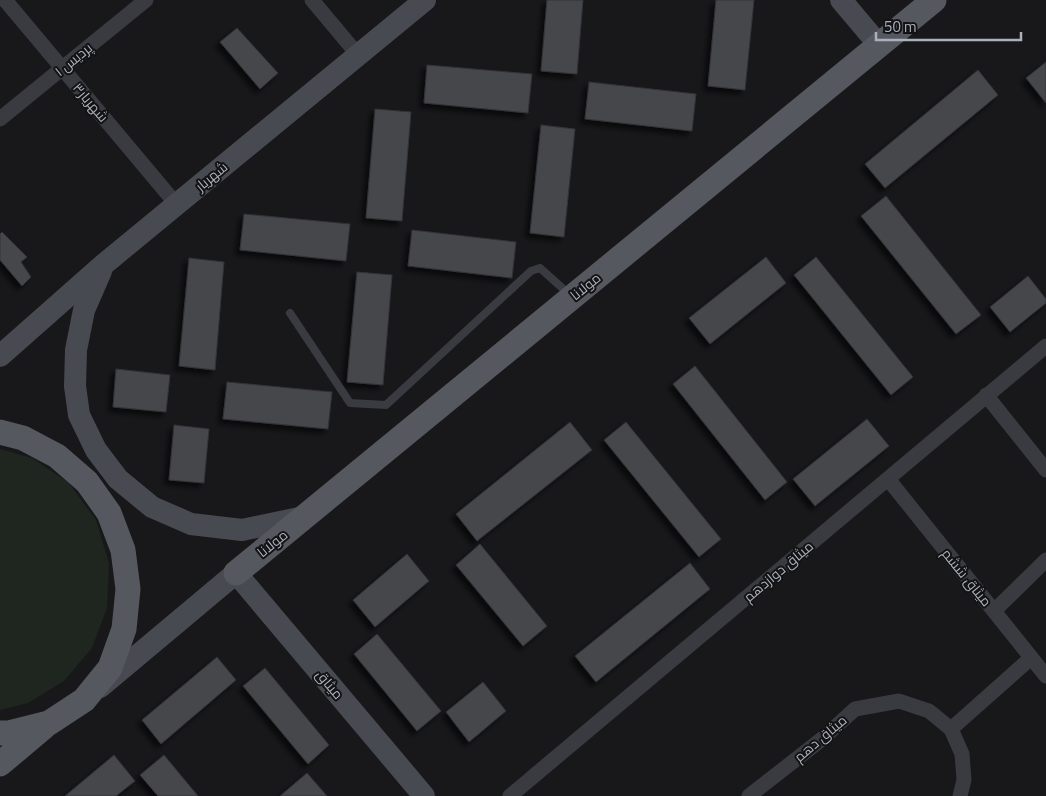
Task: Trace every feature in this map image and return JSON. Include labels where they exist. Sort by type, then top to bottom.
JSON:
[{"type":"main road","name":"شهریار","points":[[0,356],[103,265],[425,0]]},
{"type":"main road","points":[[841,0],[879,45]]},
{"type":"main road","name":"مولانا","points":[[236,573],[934,0]]},
{"type":"main road","points":[[103,265],[84,310],[76,350],[75,386],[79,415],[96,450],[118,479],[152,507],[191,524],[242,530],[304,517]]},
{"type":"main road","points":[[0,432],[23,438],[57,456],[87,482],[109,513],[123,550],[128,589],[124,629],[110,668],[84,700]]},
{"type":"main road","points":[[0,764],[49,723],[84,700],[236,573]]},
{"type":"main road","name":"میثاق","points":[[236,573],[424,796]]},
{"type":"main road","points":[[0,733],[9,733],[49,723]]},
{"type":"street","name":"شهریار۳","points":[[4,0],[177,205]]},
{"type":"street","name":"پردیس ۱","points":[[0,119],[146,0]]},
{"type":"street","points":[[312,0],[358,55]]},
{"type":"street","name":"میثاق دوازدهم","points":[[510,796],[1046,346]]},
{"type":"street","points":[[986,395],[1046,470]]},
{"type":"street","name":"میثاق ششم","points":[[888,479],[1046,676]]},
{"type":"street","points":[[994,611],[1046,560]]},
{"type":"street","points":[[960,796],[964,780],[962,754],[951,730],[1031,658]]},
{"type":"street","name":"میثاق دهم","points":[[749,796],[822,739],[855,709],[899,701],[929,711],[951,730]]},
{"type":"lane","points":[[290,313],[350,403],[386,405],[532,271],[540,268],[549,274],[572,297]]},
{"type":"shaded area","points":[[0,449],[32,458],[69,483],[96,520],[109,563],[107,608],[92,648],[64,681],[28,703],[0,710]]},
{"type":"building","points":[[547,0],[583,0],[577,74],[541,71]]},
{"type":"building","points":[[716,0],[754,0],[745,90],[708,86]]},
{"type":"building","points":[[237,28],[278,73],[260,89],[220,42]]},
{"type":"building","points":[[1046,62],[1046,103],[1026,78]]},
{"type":"building","points":[[427,65],[532,74],[528,113],[424,103]]},
{"type":"building","points":[[978,70],[998,95],[885,188],[865,164]]},
{"type":"building","points":[[589,82],[696,94],[692,131],[585,119]]},
{"type":"building","points":[[375,109],[411,112],[402,221],[366,218]]},
{"type":"building","points":[[541,125],[575,129],[564,237],[530,233]]},
{"type":"building","points":[[886,196],[981,315],[956,334],[861,216]]},
{"type":"building","points":[[244,214],[350,224],[346,261],[240,250]]},
{"type":"building","points":[[412,230],[516,242],[512,278],[408,266]]},
{"type":"building","points":[[2,232],[27,257],[21,262],[31,277],[22,286],[0,260],[0,234]]},
{"type":"building","points":[[766,257],[786,283],[710,344],[689,318]]},
{"type":"building","points":[[816,257],[913,377],[891,395],[794,275]]},
{"type":"building","points":[[189,258],[224,262],[215,370],[179,366]]},
{"type":"building","points":[[357,272],[392,275],[383,385],[347,382]]},
{"type":"building","points":[[1028,276],[1046,299],[1046,303],[1010,332],[990,307]]},
{"type":"building","points":[[695,366],[787,482],[765,500],[673,384]]},
{"type":"building","points":[[116,369],[170,375],[166,412],[113,407]]},
{"type":"building","points":[[227,382],[332,392],[328,429],[223,419]]},
{"type":"building","points":[[867,419],[889,446],[815,506],[793,479]]},
{"type":"building","points":[[570,422],[592,450],[477,541],[456,514]]},
{"type":"building","points":[[626,422],[721,539],[699,557],[604,440]]},
{"type":"building","points":[[174,425],[209,429],[204,483],[169,480]]},
{"type":"building","points":[[480,544],[547,626],[523,646],[456,565]]},
{"type":"building","points":[[407,554],[429,581],[375,627],[353,600]]},
{"type":"building","points":[[690,563],[710,589],[596,682],[575,656]]},
{"type":"building","points":[[377,634],[441,711],[417,731],[354,654]]},
{"type":"building","points":[[217,657],[236,680],[161,744],[142,720]]},
{"type":"building","points":[[265,668],[329,745],[308,764],[243,686]]},
{"type":"building","points":[[483,682],[506,711],[469,742],[446,712]]},
{"type":"building","points":[[114,755],[135,781],[116,796],[65,796]]},
{"type":"building","points":[[164,755],[198,796],[158,796],[140,775]]},
{"type":"building","points":[[307,773],[327,796],[280,796]]}]
